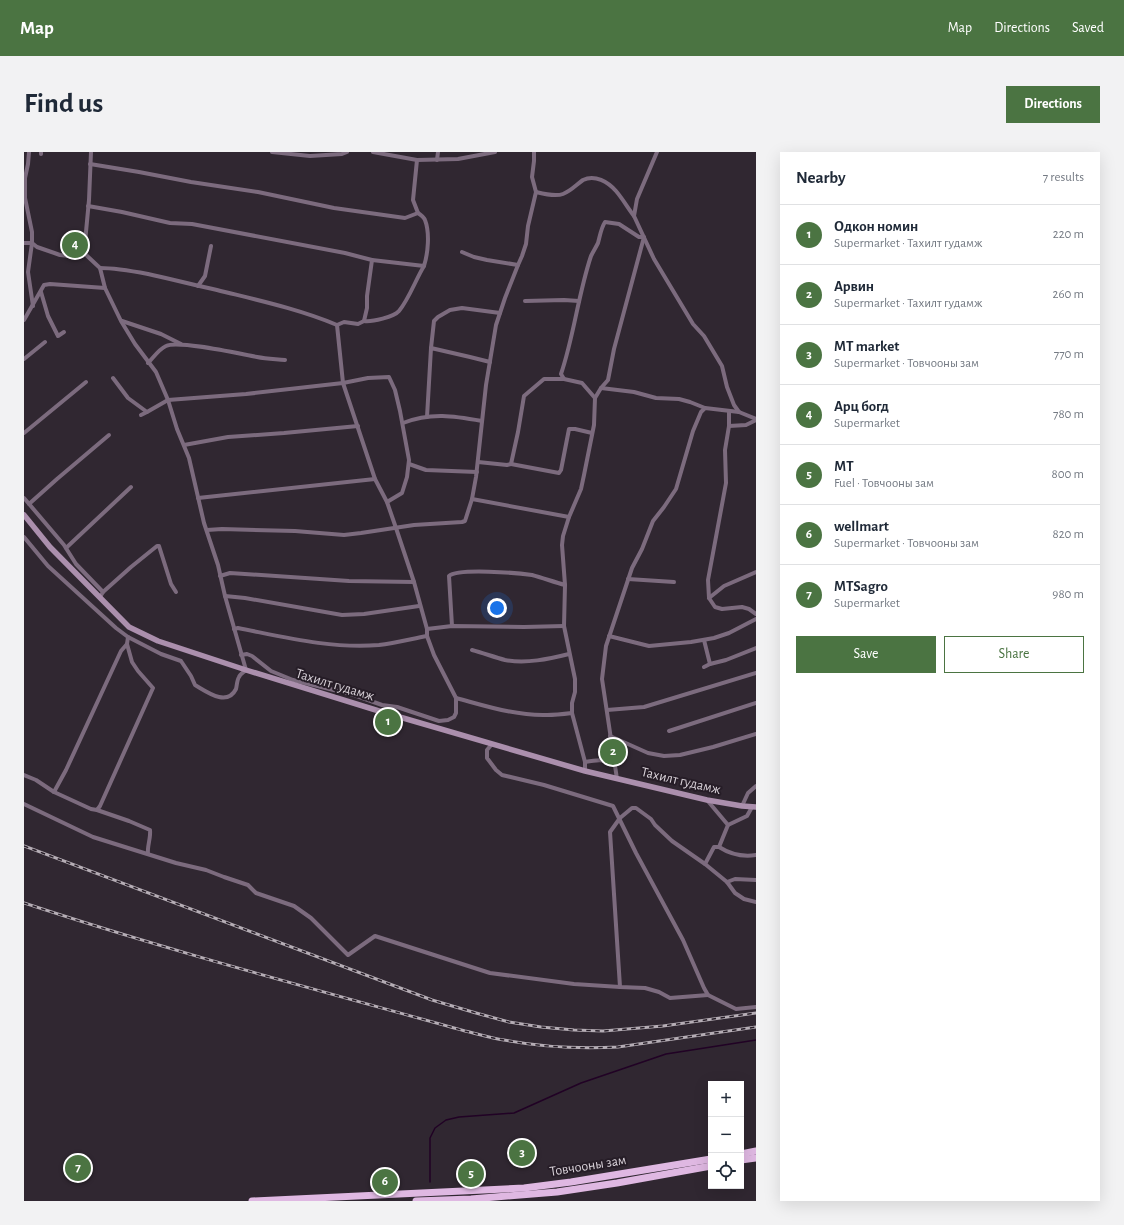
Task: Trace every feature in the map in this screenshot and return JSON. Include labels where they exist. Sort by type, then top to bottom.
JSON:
[{"type":"highway","points":[[744,1153],[756,1151]]},
{"type":"highway","points":[[744,1160],[756,1158]]},
{"type":"highway","name":"Товчооны зам","points":[[252,1201],[524,1188],[708,1159]]},
{"type":"highway","name":"Товчооны зам","points":[[416,1201],[471,1200],[557,1192],[708,1167]]},
{"type":"main road","name":"Тахилт гудамж","points":[[24,515],[50,547],[101,594],[129,627],[158,641],[379,711],[585,771],[707,800],[754,807]]},
{"type":"street","points":[[29,152],[24,192],[32,232],[28,272],[33,306]]},
{"type":"street","points":[[84,253],[91,152]]},
{"type":"street","points":[[272,152],[310,156],[342,154],[347,152]]},
{"type":"street","points":[[374,152],[417,160],[458,159],[495,152]]},
{"type":"street","points":[[437,160],[438,152]]},
{"type":"street","points":[[207,530],[295,531],[344,535],[414,525],[465,521],[472,499],[477,472],[490,362],[500,313],[522,256],[536,192],[532,177],[534,152]]},
{"type":"street","points":[[634,216],[637,199],[657,152]]},
{"type":"street","points":[[100,268],[134,271],[198,286],[295,311],[326,320],[337,325],[344,322],[358,324],[364,321],[372,322],[399,312],[409,295],[416,278],[424,266],[427,255],[428,241],[425,219],[418,213],[413,200],[417,160]]},
{"type":"street","points":[[90,164],[258,192],[334,208],[405,218],[418,213]]},
{"type":"street","points":[[536,192],[549,195],[562,195],[574,188],[583,180],[590,178],[602,180],[616,191],[634,216],[654,259],[693,324],[704,336],[722,366],[727,387],[734,406],[739,412]]},
{"type":"street","points":[[88,206],[170,223],[192,224],[345,253],[372,260],[424,266]]},
{"type":"street","points":[[564,379],[562,374],[579,300],[591,256],[598,243],[603,225],[605,222],[619,224],[639,237],[644,237]]},
{"type":"street","points":[[585,771],[585,762],[572,713],[575,679],[564,626],[565,585],[562,545],[569,516],[584,475],[594,425],[595,398],[608,380],[614,349],[644,237]]},
{"type":"street","points":[[24,243],[32,243],[37,247],[60,255],[69,256],[84,253]]},
{"type":"street","points":[[198,286],[205,276],[211,246]]},
{"type":"street","points":[[462,252],[474,257],[518,265]]},
{"type":"street","points":[[24,537],[48,566],[116,628],[128,637],[161,654],[181,661],[195,686],[217,697],[225,698],[232,695],[236,687],[238,677],[246,670],[225,596],[218,565],[198,498],[189,458],[156,372],[148,363],[121,321],[105,288],[100,268],[84,253]]},
{"type":"street","points":[[364,321],[368,308],[367,296],[372,260]]},
{"type":"street","points":[[24,320],[44,285],[50,284],[105,288]]},
{"type":"street","points":[[41,292],[48,316],[58,336],[64,332]]},
{"type":"street","points":[[525,301],[579,300]]},
{"type":"street","points":[[427,417],[434,321],[450,310],[462,308],[500,313]]},
{"type":"street","points":[[121,321],[161,334],[182,345]]},
{"type":"street","points":[[241,655],[247,654],[252,656],[271,671],[293,680],[346,693],[382,705],[397,707],[439,721],[448,720],[454,717],[456,713],[456,698],[434,655],[427,636],[427,629],[419,606],[414,582],[396,528],[387,502],[375,479],[358,426],[350,409],[343,383],[337,325]]},
{"type":"street","points":[[24,359],[45,342]]},
{"type":"street","points":[[148,363],[162,348],[167,345],[182,345],[260,358],[285,360]]},
{"type":"street","points":[[431,348],[490,362]]},
{"type":"street","points":[[141,415],[168,400],[246,394],[343,383],[368,378],[389,377],[395,390],[403,423],[409,464],[402,493],[387,502]]},
{"type":"street","points":[[113,378],[128,398],[147,412]]},
{"type":"street","points":[[511,464],[524,396],[544,379],[564,379],[582,383],[595,398]]},
{"type":"street","points":[[24,433],[86,382]]},
{"type":"street","points":[[601,388],[634,392],[656,398],[679,399],[705,408],[739,412],[756,420]]},
{"type":"street","points":[[617,779],[602,679],[606,646],[632,568],[642,549],[653,521],[676,489],[693,431],[701,412],[705,408]]},
{"type":"street","points":[[729,411],[729,426],[725,450],[726,483],[708,580],[709,598],[715,607],[722,609],[742,607],[749,609],[756,614]]},
{"type":"street","points":[[403,423],[416,418],[442,415],[482,421]]},
{"type":"street","points":[[729,426],[746,425],[756,420]]},
{"type":"street","points":[[184,445],[228,438],[358,426]]},
{"type":"street","points":[[478,462],[507,465],[511,464],[559,473],[561,470],[569,429],[592,433]]},
{"type":"street","points":[[30,504],[109,435]]},
{"type":"street","points":[[409,464],[426,470],[477,472]]},
{"type":"street","points":[[198,498],[375,479]]},
{"type":"street","points":[[66,548],[131,487]]},
{"type":"street","points":[[24,498],[66,548],[76,564],[101,594],[157,546],[159,546],[171,584],[176,592]]},
{"type":"street","points":[[472,499],[569,516]]},
{"type":"street","points":[[452,626],[449,576],[451,573],[470,571],[532,575],[565,585]]},
{"type":"street","points":[[709,598],[724,586],[756,572]]},
{"type":"street","points":[[220,576],[230,573],[350,581],[414,582]]},
{"type":"street","points":[[628,579],[674,582]]},
{"type":"street","points":[[225,596],[245,598],[342,615],[364,614],[419,606]]},
{"type":"street","points":[[609,636],[648,646],[675,644],[704,640],[729,633],[756,619]]},
{"type":"street","points":[[427,629],[452,626],[564,626]]},
{"type":"street","points":[[234,629],[238,628],[296,640],[342,646],[379,645],[427,636]]},
{"type":"street","points":[[97,810],[153,688],[132,662],[127,644],[128,637]]},
{"type":"street","points":[[704,640],[710,664]]},
{"type":"street","points":[[54,792],[121,651],[127,644]]},
{"type":"street","points":[[704,667],[756,648]]},
{"type":"street","points":[[472,650],[505,660],[515,661],[535,660],[569,654]]},
{"type":"street","points":[[607,710],[644,707],[756,673]]},
{"type":"street","points":[[456,698],[500,710],[521,713],[546,715],[572,713]]},
{"type":"street","points":[[668,731],[756,703]]},
{"type":"street","points":[[379,711],[382,705]]},
{"type":"street","points":[[430,725],[432,719]]},
{"type":"street","points":[[610,736],[648,753],[664,756],[680,755],[756,734]]},
{"type":"street","points":[[492,744],[487,750],[487,758],[502,775],[544,785],[614,806],[636,853],[683,940],[708,995]]},
{"type":"street","points":[[585,762],[605,760],[614,763]]},
{"type":"street","points":[[24,775],[36,780],[54,792],[91,809],[129,821],[150,830],[148,854]]},
{"type":"street","points":[[742,806],[748,793],[756,786]]},
{"type":"street","points":[[707,800],[728,825]]},
{"type":"street","points":[[24,804],[93,837],[176,863],[206,870],[248,884],[256,893],[294,906],[311,918],[348,955],[375,936],[490,973],[574,984],[645,988],[659,992],[670,998],[708,995],[736,1009],[756,1007]]},
{"type":"street","points":[[719,847],[728,825],[747,816],[754,807]]},
{"type":"street","points":[[620,987],[610,832],[620,818],[632,808],[636,808],[651,819],[672,842],[705,864],[727,882],[735,893],[744,899],[756,902]]},
{"type":"street","points":[[705,864],[714,847],[719,847],[728,852],[749,856],[756,855]]},
{"type":"street","points":[[727,882],[735,878],[756,880]]},
{"type":"street","points":[[471,1190],[471,1200]]},
{"type":"waterway","points":[[430,1182],[430,1138],[435,1128],[446,1120],[459,1117],[514,1113],[581,1083],[666,1054],[756,1040]]},
{"type":"railway","points":[[24,846],[432,1000],[509,1022],[541,1027],[603,1031],[663,1026],[756,1013]]},
{"type":"railway","points":[[24,903],[244,970],[494,1038],[561,1047],[618,1047],[756,1027]]},
{"type":"place","name":"Арц богд","points":[[75,245]]},
{"type":"place","name":"Одкон номин","points":[[388,722]]},
{"type":"place","name":"Арвин","points":[[613,752]]},
{"type":"place","name":"MT market","points":[[522,1153]]},
{"type":"place","name":"MTSagro","points":[[78,1168]]},
{"type":"place","name":"МТ","points":[[471,1174]]},
{"type":"place","name":"wellmart","points":[[385,1182]]}]
